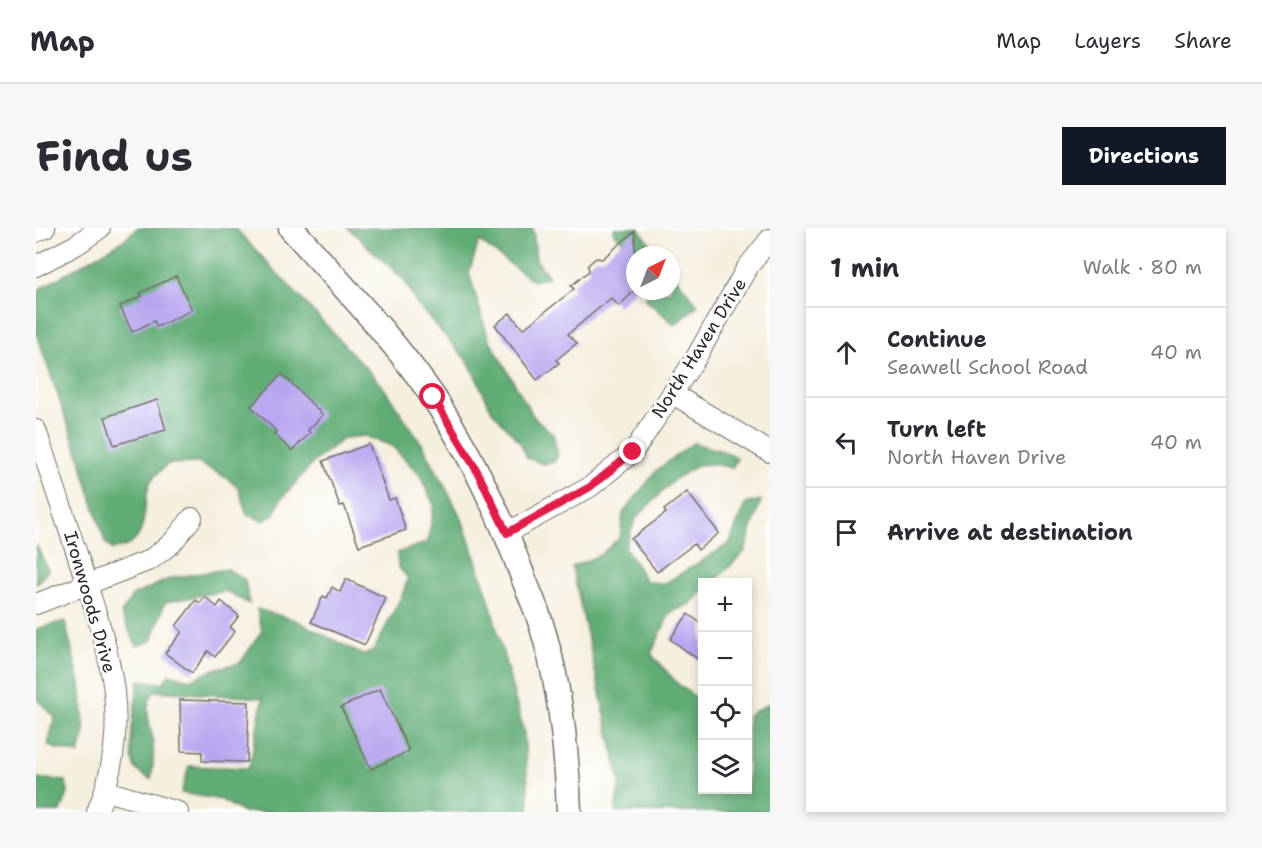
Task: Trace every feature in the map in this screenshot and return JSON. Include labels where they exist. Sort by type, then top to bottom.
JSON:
[{"type":"street","points":[[36,232],[45,228]]},
{"type":"street","points":[[36,266],[76,245],[100,228]]},
{"type":"street","points":[[291,228],[378,326],[433,397],[477,471],[507,533],[541,623],[557,693],[569,812]]},
{"type":"street","name":"North Haven Drive","points":[[507,533],[590,487],[633,452],[673,394],[747,268],[770,239]]},
{"type":"street","points":[[673,394],[770,452]]},
{"type":"street","name":"Ironwoods Drive","points":[[36,430],[111,664],[116,707],[115,751],[106,791],[97,812]]},
{"type":"street","points":[[36,604],[150,560],[172,543],[192,518]]},
{"type":"street","points":[[106,791],[177,812]]},
{"type":"green space","points":[[137,228],[235,228],[381,384],[424,447],[462,519],[489,599],[524,733],[530,812],[242,812],[222,800],[181,793],[189,766],[249,768],[263,698],[155,691],[148,704],[153,749],[151,779],[136,769],[131,751],[131,739],[139,680],[163,683],[169,674],[190,680],[217,668],[240,663],[262,631],[257,609],[295,620],[363,655],[374,650],[403,593],[408,578],[398,567],[397,553],[428,542],[434,505],[419,474],[392,446],[365,436],[344,438],[315,461],[281,499],[274,514],[264,521],[247,515],[239,489],[227,478],[198,463],[168,464],[150,482],[139,535],[124,547],[112,549],[105,542],[78,453],[36,333],[36,291],[121,242]]},
{"type":"green space","points":[[348,228],[533,228],[536,260],[549,277],[533,281],[479,241],[469,273],[488,337],[534,417],[553,434],[558,456],[554,462],[543,464],[527,458],[520,442],[492,411],[469,363],[416,303],[404,280]]},
{"type":"green space","points":[[614,228],[638,228],[652,246],[627,246],[614,232]]},
{"type":"green space","points":[[680,282],[698,305],[675,325],[646,300],[680,300]]},
{"type":"green space","points":[[693,443],[729,453],[737,458],[732,468],[713,464],[698,465],[676,478],[636,518],[625,547],[646,581],[664,584],[729,544],[745,504],[761,500],[745,551],[718,578],[698,578],[698,597],[690,604],[670,613],[651,654],[678,684],[698,699],[698,794],[752,794],[752,713],[770,703],[770,812],[615,812],[620,783],[572,567],[600,555],[620,537],[623,513],[657,470]]},
{"type":"green space","points":[[36,545],[48,570],[37,584],[36,584]]},
{"type":"green space","points":[[227,569],[245,580],[249,604],[226,591],[165,602],[152,641],[137,646],[121,614],[132,596],[171,578]]},
{"type":"green space","points":[[65,621],[80,684],[85,732],[79,754],[48,745],[55,717],[36,699],[36,629]]},
{"type":"green space","points":[[36,778],[66,781],[68,793],[61,812],[36,812]]},
{"type":"building","points":[[635,231],[635,246],[626,246],[626,299],[619,306],[611,298],[568,334],[577,343],[556,360],[559,363],[537,380],[495,325],[510,313],[523,329],[574,289],[571,286],[589,271],[588,265],[596,258],[602,259]]},
{"type":"building","points":[[176,276],[192,310],[157,327],[154,321],[132,332],[120,306],[142,296],[140,293]]},
{"type":"building","points":[[282,374],[323,415],[308,430],[310,433],[292,451],[274,434],[276,431],[251,406]]},
{"type":"building","points":[[157,400],[166,430],[114,445],[105,417]]},
{"type":"building","points":[[369,444],[389,500],[395,498],[406,530],[359,546],[344,505],[340,506],[323,461]]},
{"type":"building","points":[[687,492],[719,533],[698,550],[694,544],[657,572],[631,539],[666,513],[664,510]]},
{"type":"building","points":[[346,579],[386,598],[365,645],[311,622],[323,596],[327,598],[332,587],[340,592]]},
{"type":"building","points":[[205,597],[217,607],[221,601],[239,616],[230,627],[235,631],[215,657],[208,651],[192,673],[165,653],[182,632],[176,626],[196,600],[200,603]]},
{"type":"building","points":[[688,614],[698,621],[698,659],[670,639]]},
{"type":"building","points":[[380,689],[409,751],[371,769],[341,707]]},
{"type":"building","points":[[180,700],[249,702],[247,762],[202,761],[202,752],[181,751]]},
{"type":"route","points":[[433,397],[458,436],[507,533],[590,487],[633,452]]}]
